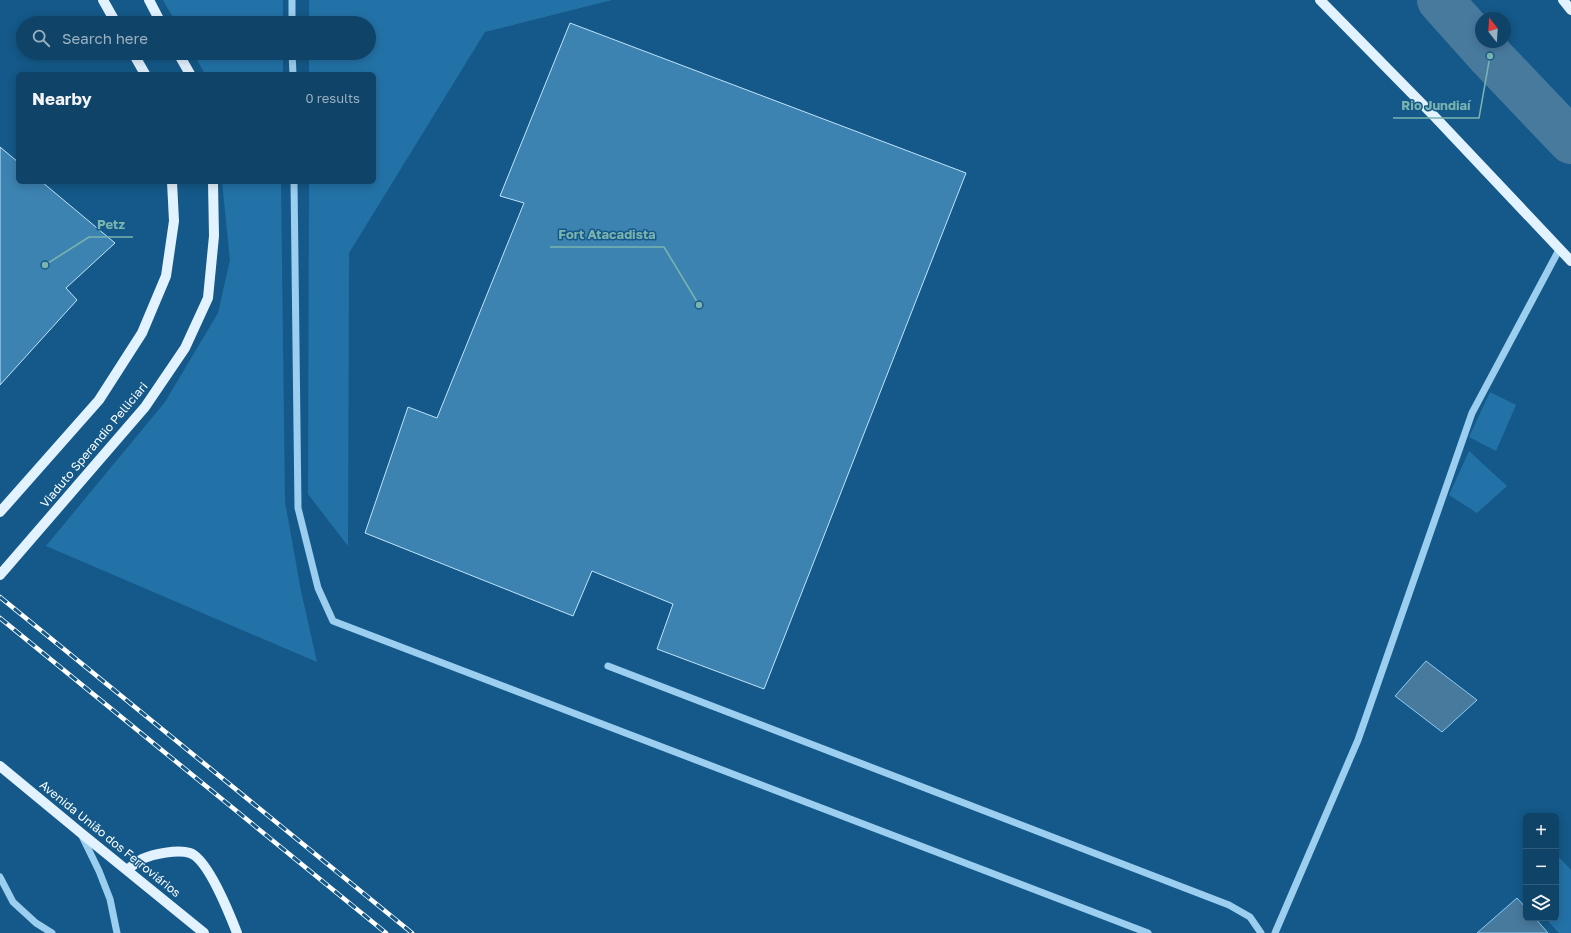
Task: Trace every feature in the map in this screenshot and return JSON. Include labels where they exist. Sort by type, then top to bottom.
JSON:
[{"type":"main road","points":[[103,0],[112,16]]},
{"type":"main road","points":[[149,0],[157,16]]},
{"type":"main road","points":[[1320,0],[1434,116],[1571,260]]},
{"type":"main road","points":[[1563,0],[1571,10]]},
{"type":"main road","points":[[137,60],[144,72]]},
{"type":"main road","points":[[182,60],[189,72]]},
{"type":"main road","name":"Viaduto Sperandio Pelliciari","points":[[0,512],[99,400],[142,333],[166,276],[174,221],[172,184]]},
{"type":"main road","name":"Viaduto Sperandio Pelliciari","points":[[0,575],[145,407],[185,348],[208,298],[214,236],[213,184]]},
{"type":"main road","name":"Avenida União dos Ferroviários","points":[[0,766],[204,933]]},
{"type":"main road","points":[[127,870],[143,859],[161,854],[175,851],[190,853],[201,861],[211,874],[237,933]]},
{"type":"street","points":[[292,0],[292,16]]},
{"type":"street","points":[[292,60],[293,72]]},
{"type":"street","points":[[294,184],[298,508],[318,588],[333,621],[1148,933]]},
{"type":"street","points":[[1275,933],[1358,740],[1472,413],[1560,248]]},
{"type":"street","points":[[608,666],[1229,905],[1250,917],[1261,933]]},
{"type":"street","points":[[81,833],[110,899],[117,933]]},
{"type":"street","points":[[0,877],[14,902],[36,923],[52,933]]},
{"type":"shaded area","points":[[163,0],[283,0],[283,16],[172,16]]},
{"type":"shaded area","points":[[309,0],[612,0],[485,32],[349,253],[348,546],[308,494],[309,184],[376,184],[376,72],[309,72],[309,60],[376,60],[376,16],[309,16]]},
{"type":"shaded area","points":[[197,60],[283,60],[283,72],[204,72]]},
{"type":"shaded area","points":[[222,184],[281,184],[285,502],[301,591],[317,662],[46,546],[165,402],[218,313],[230,260]]},
{"type":"shaded area","points":[[1490,392],[1516,405],[1496,451],[1469,437]]},
{"type":"shaded area","points":[[1469,451],[1507,486],[1477,513],[1449,495]]},
{"type":"shaded area","points":[[1426,661],[1477,700],[1442,732],[1395,696]]},
{"type":"shaded area","points":[[1559,857],[1571,870],[1571,933],[1559,933],[1548,921],[1559,921]]},
{"type":"shaded area","points":[[1517,898],[1523,905],[1523,921],[1538,921],[1548,933],[1477,933]]},
{"type":"building","points":[[570,23],[966,173],[764,689],[657,649],[673,604],[592,571],[573,616],[365,533],[408,407],[437,418],[524,203],[500,196]]},
{"type":"building","points":[[0,147],[16,160],[16,184],[44,184],[115,243],[66,288],[77,300],[0,385]]},
{"type":"waterway","points":[[1440,0],[1490,56],[1571,141]]},
{"type":"railway","points":[[0,597],[412,933]]},
{"type":"railway","points":[[0,618],[386,933]]},
{"type":"place","name":"Rio Jundiaí","points":[[1490,56]]},
{"type":"place","name":"Petz","points":[[45,265]]},
{"type":"place","name":"Fort Atacadista","points":[[699,305]]}]
